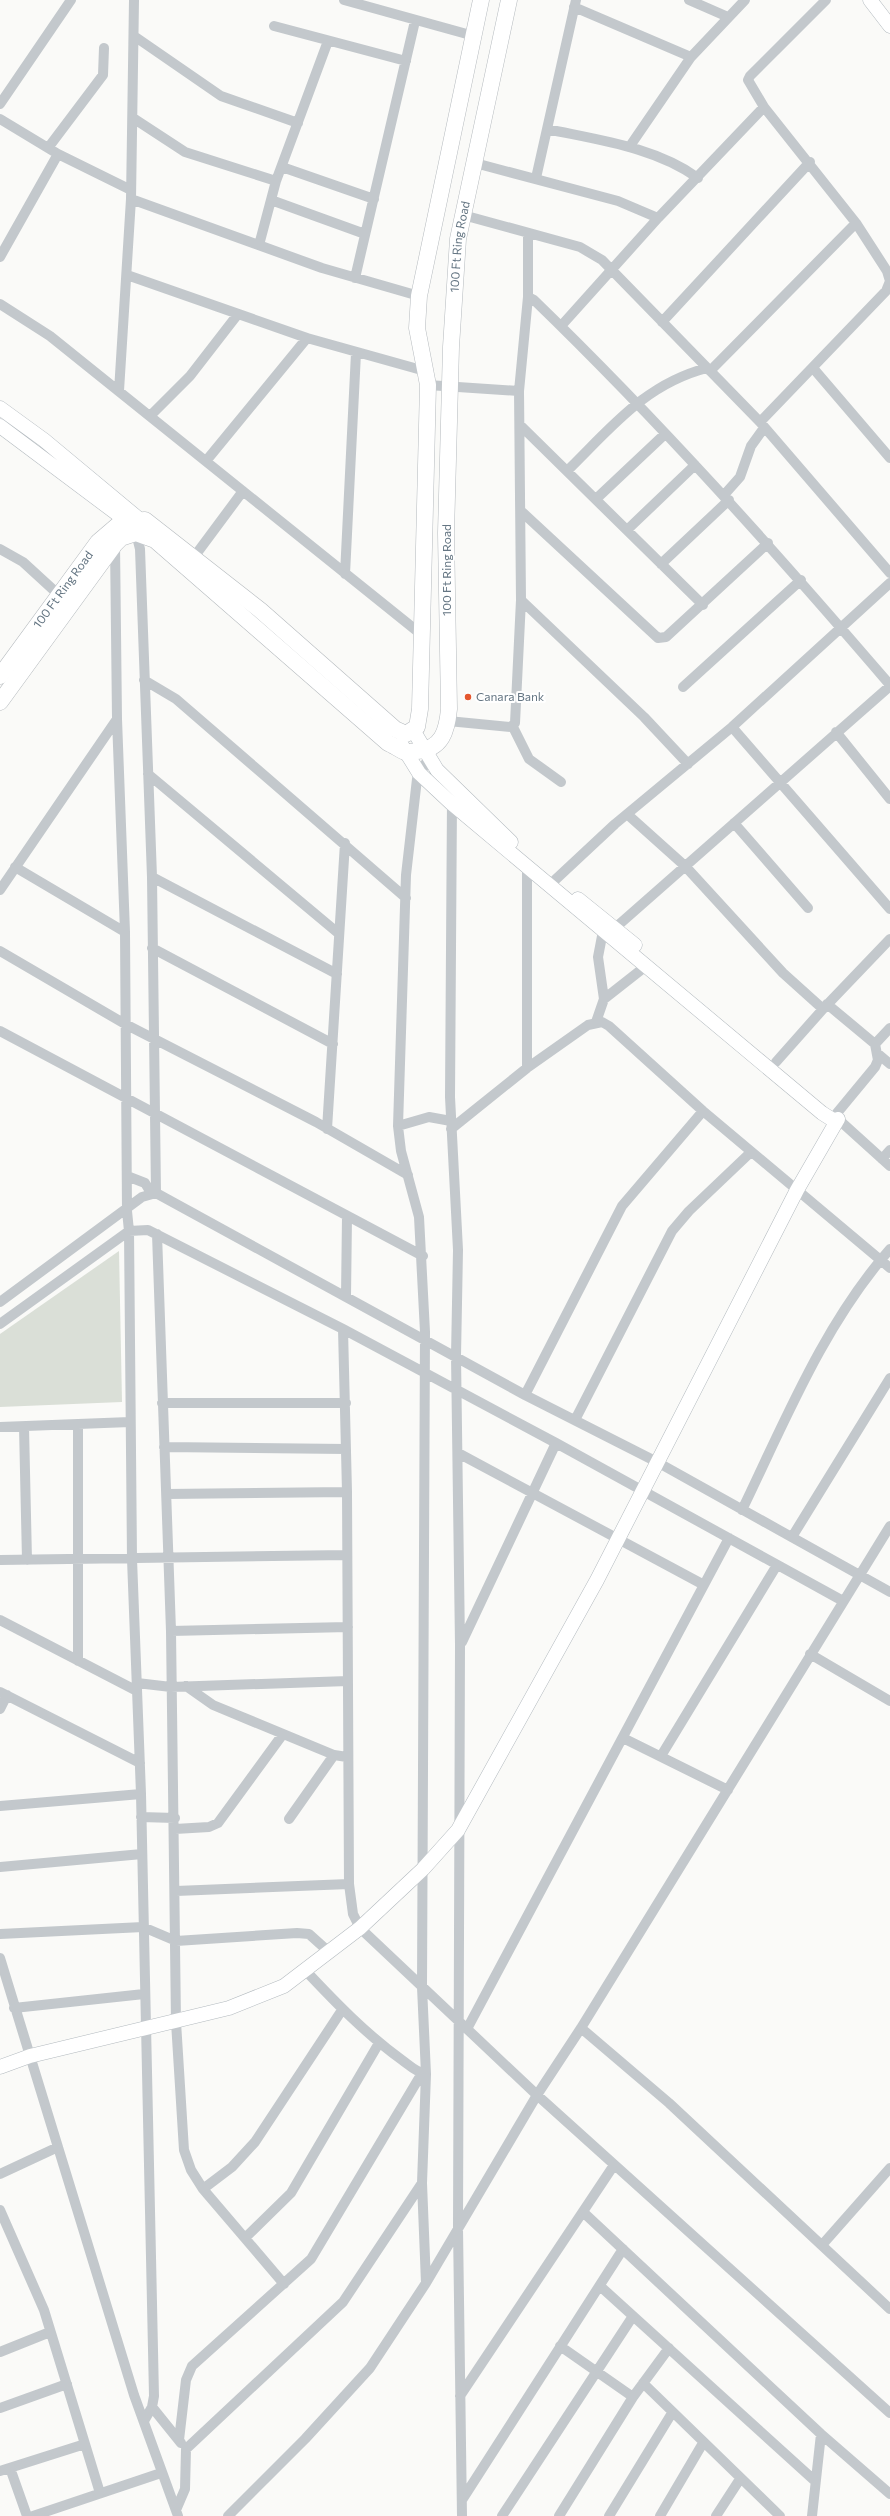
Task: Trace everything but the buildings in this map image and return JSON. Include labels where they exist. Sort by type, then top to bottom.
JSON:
[{"type":"main road","name":"100 Ft Ring Road","points":[[413,730],[419,718],[420,709],[426,378],[417,328],[419,296],[481,0]]},
{"type":"main road","name":"100 Ft Ring Road","points":[[405,752],[426,755],[441,741],[448,721],[446,533],[451,347],[458,239],[510,0]]},
{"type":"main road","points":[[870,0],[890,26]]},
{"type":"main road","points":[[0,408],[44,440],[131,532]]},
{"type":"main road","points":[[2,430],[131,532],[250,621],[388,743],[405,752]]},
{"type":"main road","points":[[131,532],[151,524],[260,610],[395,729],[406,734],[413,730],[426,755],[454,788],[517,848],[555,880],[609,930],[646,966],[822,1113],[833,1120],[838,1116]]},
{"type":"main road","name":"100 Ft Ring Road","points":[[0,676],[98,542],[114,527],[131,532],[0,702]]},
{"type":"main road","points":[[395,729],[405,752],[418,773],[451,803],[527,866],[776,1062],[838,1116]]},
{"type":"main road","points":[[0,2067],[30,2056],[229,2008],[284,1986],[360,1928],[423,1869],[458,1830],[617,1539],[797,1190],[838,1116]]},
{"type":"street","points":[[0,104],[71,0]]},
{"type":"street","points":[[119,391],[131,194],[134,0]]},
{"type":"street","points":[[344,0],[415,21],[474,36]]},
{"type":"street","points":[[689,0],[728,18]]},
{"type":"street","points":[[630,146],[691,57],[745,0]]},
{"type":"street","points":[[662,564],[726,498],[740,477],[751,446],[762,425],[889,286],[887,271],[856,223],[810,162],[764,107],[750,86],[750,76],[826,0]]},
{"type":"street","points":[[536,178],[575,3],[691,57]]},
{"type":"street","points":[[355,278],[415,21]]},
{"type":"street","points":[[274,26],[406,61]]},
{"type":"street","points":[[134,36],[221,96],[298,123]]},
{"type":"street","points":[[259,245],[276,181],[328,41]]},
{"type":"street","points":[[48,148],[103,75],[104,48]]},
{"type":"street","points":[[561,326],[658,218],[698,178],[764,107]]},
{"type":"street","points":[[133,118],[185,152],[276,181]]},
{"type":"street","points":[[0,119],[58,154],[131,194],[259,245],[355,278],[419,296]]},
{"type":"street","points":[[547,129],[630,146],[680,166],[698,178]]},
{"type":"street","points":[[0,257],[58,154]]},
{"type":"street","points":[[662,322],[810,162]]},
{"type":"street","points":[[474,163],[536,178],[618,201],[658,218]]},
{"type":"street","points":[[282,167],[374,199]]},
{"type":"street","points":[[271,200],[365,234]]},
{"type":"street","points":[[463,215],[580,247],[593,253],[611,269],[762,425],[890,573]]},
{"type":"street","points":[[567,471],[635,404],[670,381],[708,370],[856,223]]},
{"type":"street","points":[[528,233],[528,297],[519,391],[522,512],[522,600],[513,727],[529,759],[560,782]]},
{"type":"street","points":[[127,275],[451,387],[519,391]]},
{"type":"street","points":[[528,297],[534,300],[561,326],[726,498],[801,580],[890,686],[685,866],[609,930],[598,957],[604,999],[596,1022]]},
{"type":"street","points":[[0,304],[50,336],[422,635]]},
{"type":"street","points":[[150,416],[190,376],[238,314]]},
{"type":"street","points":[[206,461],[307,338]]},
{"type":"street","points":[[345,574],[356,353]]},
{"type":"street","points":[[813,368],[890,458]]},
{"type":"street","points":[[520,425],[703,605]]},
{"type":"street","points":[[596,499],[665,434]]},
{"type":"street","points":[[627,530],[694,465]]},
{"type":"street","points":[[194,557],[243,491]]},
{"type":"street","points":[[522,512],[655,637],[662,639],[703,605],[768,544]]},
{"type":"street","points":[[131,532],[140,549],[152,877],[153,1038],[156,1114],[154,1193]]},
{"type":"street","points":[[131,532],[117,719],[125,932],[127,1097],[126,1211],[129,1231],[132,1559],[141,1794],[144,2028],[154,2396],[152,2407],[144,2421]]},
{"type":"street","points":[[0,549],[23,562],[59,595]]},
{"type":"street","points":[[682,687],[801,580]]},
{"type":"street","points":[[555,880],[626,814],[732,727],[842,629],[890,583]]},
{"type":"street","points":[[522,600],[644,717],[688,764]]},
{"type":"street","points":[[144,680],[176,699],[406,898]]},
{"type":"street","points":[[0,890],[117,719]]},
{"type":"street","points":[[448,721],[513,727]]},
{"type":"street","points":[[732,727],[890,909]]},
{"type":"street","points":[[836,732],[889,794]]},
{"type":"street","points":[[426,755],[418,773],[414,799],[406,898],[398,1126],[401,1151],[419,1217],[423,1256],[425,1373],[422,1987],[424,2074],[422,2183],[426,2283]]},
{"type":"street","points":[[148,774],[338,933]]},
{"type":"street","points":[[454,788],[451,803],[451,1125],[458,1250],[456,1356],[460,1645],[458,1830],[460,2022],[458,2228],[462,2516]]},
{"type":"street","points":[[626,814],[685,866],[783,973],[876,1049],[890,1064]]},
{"type":"street","points":[[734,823],[808,908]]},
{"type":"street","points":[[327,1129],[344,843]]},
{"type":"street","points":[[527,866],[527,1068]]},
{"type":"street","points":[[15,867],[125,932]]},
{"type":"street","points":[[152,877],[337,974]]},
{"type":"street","points":[[776,1062],[825,1007],[890,940]]},
{"type":"street","points":[[152,948],[333,1044]]},
{"type":"street","points":[[0,951],[125,1024],[327,1129],[408,1175]]},
{"type":"street","points":[[604,999],[646,966]]},
{"type":"street","points":[[451,1125],[588,1024],[596,1022],[609,1026],[703,1111],[890,1268]]},
{"type":"street","points":[[890,1028],[876,1049],[875,1067],[838,1116],[886,1162],[890,1150]]},
{"type":"street","points":[[0,1031],[127,1097],[156,1114],[423,1256]]},
{"type":"street","points":[[525,1395],[622,1206],[703,1111]]},
{"type":"street","points":[[398,1126],[429,1117],[451,1125]]},
{"type":"street","points":[[575,1420],[672,1231],[689,1211],[751,1152]]},
{"type":"street","points":[[127,1176],[145,1183],[154,1193],[456,1356],[525,1395],[657,1462],[890,1592]]},
{"type":"street","points":[[0,1302],[126,1211],[154,1193]]},
{"type":"street","points":[[346,1297],[347,1216]]},
{"type":"street","points":[[0,1324],[129,1231],[143,1229],[157,1234],[457,1390],[643,1490],[843,1601]]},
{"type":"street","points":[[157,1234],[171,1631],[176,1891],[176,2022],[184,2150],[191,2170],[203,2189],[284,2284]]},
{"type":"street","points":[[742,1510],[812,1364],[880,1260],[890,1249]]},
{"type":"street","points":[[343,1330],[347,1492],[347,1757],[349,1884],[353,1914],[360,1928],[537,2095],[890,2413]]},
{"type":"street","points":[[792,1537],[825,1480],[890,1378]]},
{"type":"street","points":[[162,1404],[346,1403]]},
{"type":"street","points":[[0,1427],[130,1422]]},
{"type":"street","points":[[78,1424],[80,1560],[78,1661]]},
{"type":"street","points":[[24,1427],[27,1560]]},
{"type":"street","points":[[460,1645],[534,1493],[556,1443]]},
{"type":"street","points":[[164,1447],[346,1449]]},
{"type":"street","points":[[458,1453],[704,1585]]},
{"type":"street","points":[[167,1494],[347,1492]]},
{"type":"street","points":[[228,2516],[305,2438],[370,2368],[426,2283],[537,2095],[581,2028],[890,1526]]},
{"type":"street","points":[[467,2029],[729,1538]]},
{"type":"street","points":[[0,1560],[347,1555]]},
{"type":"street","points":[[661,1756],[777,1565]]},
{"type":"street","points":[[0,1620],[78,1661],[137,1687],[348,1681]]},
{"type":"street","points":[[171,1631],[348,1627]]},
{"type":"street","points":[[810,1654],[890,1701]]},
{"type":"street","points":[[186,1686],[206,1702],[334,1756],[347,1757]]},
{"type":"street","points":[[0,1709],[4,1694],[140,1762]]},
{"type":"street","points":[[175,1829],[209,1827],[218,1823],[283,1734]]},
{"type":"street","points":[[623,1738],[728,1790]]},
{"type":"street","points":[[289,1819],[334,1756]]},
{"type":"street","points":[[0,1806],[141,1794]]},
{"type":"street","points":[[141,1817],[175,1818]]},
{"type":"street","points":[[0,1867],[142,1854]]},
{"type":"street","points":[[176,1891],[349,1884]]},
{"type":"street","points":[[0,1934],[143,1927],[176,1941],[310,1934],[329,1952]]},
{"type":"street","points":[[0,1960],[144,2421],[161,2473],[177,2513]]},
{"type":"street","points":[[305,1970],[342,2010],[378,2043],[424,2074]]},
{"type":"street","points":[[14,2008],[144,1994]]},
{"type":"street","points":[[203,2189],[232,2167],[255,2142],[342,2010]]},
{"type":"street","points":[[581,2028],[669,2103],[890,2309]]},
{"type":"street","points":[[245,2238],[291,2193],[378,2043]]},
{"type":"street","points":[[179,2440],[186,2380],[192,2366],[308,2263],[424,2074]]},
{"type":"street","points":[[0,2174],[58,2147]]},
{"type":"street","points":[[460,2396],[614,2165]]},
{"type":"street","points":[[822,2245],[890,2168]]},
{"type":"street","points":[[186,2449],[343,2302],[422,2183]]},
{"type":"street","points":[[0,2210],[44,2310],[100,2493]]},
{"type":"street","points":[[583,2212],[821,2434],[890,2494]]},
{"type":"street","points":[[462,2500],[560,2346],[624,2250]]},
{"type":"street","points":[[600,2286],[815,2481]]},
{"type":"street","points":[[502,2516],[633,2316]]},
{"type":"street","points":[[0,2352],[50,2332]]},
{"type":"street","points":[[560,2346],[633,2397]]},
{"type":"street","points":[[559,2516],[633,2397],[669,2348]]},
{"type":"street","points":[[0,2408],[67,2384]]},
{"type":"street","points":[[642,2384],[780,2516]]},
{"type":"street","points":[[152,2407],[186,2449],[185,2489],[177,2513]]},
{"type":"street","points":[[609,2516],[672,2413]]},
{"type":"street","points":[[812,2516],[821,2434]]},
{"type":"street","points":[[660,2516],[703,2443]]},
{"type":"street","points":[[0,2471],[85,2444]]},
{"type":"street","points":[[10,2468],[27,2516]]},
{"type":"street","points":[[33,2516],[161,2473]]},
{"type":"street","points":[[716,2516],[740,2479]]},
{"type":"shaded area","points":[[119,1251],[122,1402],[0,1407],[0,1334]]},
{"type":"place","name":"Canara Bank","points":[[468,697]]}]
